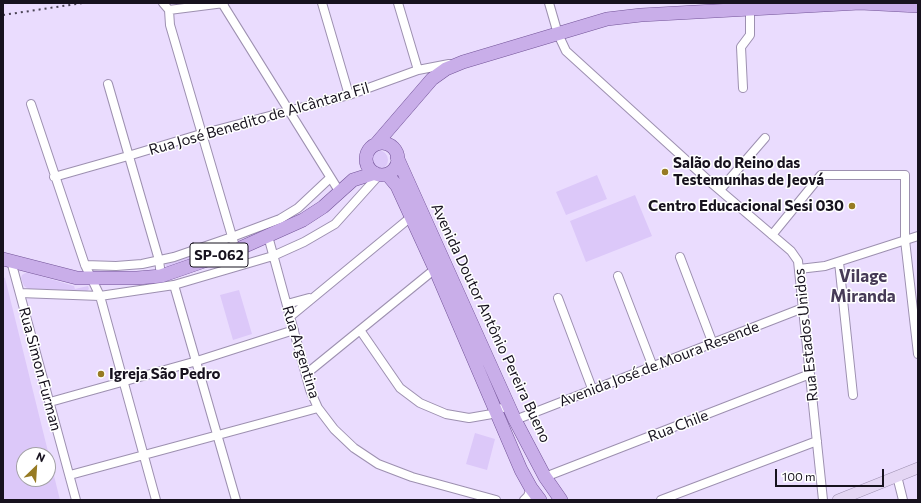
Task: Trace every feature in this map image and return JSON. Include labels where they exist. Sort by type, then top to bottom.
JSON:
[{"type":"main road","name":"SP-062","points":[[342,188],[371,147],[376,144],[397,122],[432,79],[446,69],[463,62],[607,19],[641,15],[809,5],[860,3],[918,6]]},
{"type":"main road","name":"SP-062","points":[[7,260],[48,271],[93,279],[161,276],[234,243],[268,236],[303,220],[318,210],[342,188],[362,176],[392,171],[397,164],[391,139],[397,122]]},
{"type":"main road","points":[[376,144],[387,144],[395,152]]},
{"type":"main road","name":"Avenida Doutor Antônio Pereira Bueno","points":[[395,152],[516,420],[545,478],[561,500]]},
{"type":"main road","points":[[366,154],[366,162],[370,170],[380,174]]},
{"type":"main road","name":"Avenida Doutor Antônio Pereira Bueno","points":[[380,174],[397,186],[498,412],[522,470],[531,488],[540,500]]},
{"type":"street","points":[[163,3],[169,10],[170,25],[234,243]]},
{"type":"street","points":[[169,10],[223,3],[330,178],[342,188]]},
{"type":"street","points":[[322,3],[349,96]]},
{"type":"street","points":[[398,3],[418,70]]},
{"type":"street","name":"Rua Estados Unidos","points":[[549,3],[558,34],[566,51],[720,190],[791,251],[798,261],[823,500]]},
{"type":"street","points":[[743,88],[741,47],[750,35],[750,9]]},
{"type":"street","name":"Rua José Benedito de Alcântara Fil","points":[[54,177],[288,110],[349,96],[418,70],[463,62]]},
{"type":"street","points":[[108,84],[159,260],[161,276]]},
{"type":"street","points":[[31,104],[54,177],[85,265],[100,296],[156,500]]},
{"type":"street","points":[[720,190],[764,138]]},
{"type":"street","points":[[20,293],[100,296],[174,285],[273,256],[304,242],[335,224],[380,174]]},
{"type":"street","points":[[772,235],[821,175],[905,175],[905,240],[918,354]]},
{"type":"street","points":[[85,265],[116,266],[159,260],[234,243],[298,208],[330,178]]},
{"type":"street","points":[[290,316],[410,217]]},
{"type":"street","name":"Rua Argentina","points":[[268,236],[310,390],[318,408],[334,428],[354,448],[378,464],[412,477],[496,500]]},
{"type":"street","points":[[799,269],[825,266],[918,236]]},
{"type":"street","points":[[680,257],[713,344]]},
{"type":"street","name":"Rua Simon Furman","points":[[7,260],[20,293],[76,500]]},
{"type":"street","points":[[839,262],[853,395]]},
{"type":"street","points":[[306,374],[435,269]]},
{"type":"street","points":[[618,276],[653,367]]},
{"type":"street","points":[[174,285],[236,500]]},
{"type":"street","points":[[287,304],[312,297]]},
{"type":"street","points":[[558,298],[593,391]]},
{"type":"street","name":"Avenida José de Moura Resende","points":[[516,420],[803,308]]},
{"type":"street","points":[[50,402],[197,361],[294,330]]},
{"type":"street","points":[[360,330],[400,388],[420,403],[446,414],[470,418],[498,412],[509,404]]},
{"type":"street","name":"Rua Chile","points":[[545,478],[810,374]]},
{"type":"street","points":[[70,475],[318,408]]},
{"type":"street","points":[[661,500],[817,441]]},
{"type":"street","points":[[838,500],[918,468]]},
{"type":"street","points":[[897,476],[903,500]]},
{"type":"street","points":[[524,500],[528,496],[531,488]]},
{"type":"shaded area","points":[[378,150],[385,153],[388,160],[385,167],[378,170],[371,167],[368,160],[371,153]]},
{"type":"shaded area","points":[[597,175],[607,199],[566,215],[556,192]]},
{"type":"shaded area","points":[[635,195],[652,236],[586,262],[570,221]]},
{"type":"shaded area","points":[[228,242],[225,246],[167,267],[165,264]]},
{"type":"shaded area","points":[[27,272],[74,286],[75,289],[88,286],[89,289],[87,291],[30,290],[24,286],[21,278],[22,275]]},
{"type":"shaded area","points":[[3,277],[5,278],[47,447],[16,447],[16,487],[56,487],[56,484],[60,500],[3,500]]},
{"type":"shaded area","points":[[239,290],[252,334],[233,340],[220,295]]},
{"type":"shaded area","points":[[475,433],[495,439],[487,470],[466,464]]},
{"type":"railway","points":[[3,15],[83,3]]},
{"type":"place","name":"Salão do Reino das Testemunhas de Jeová","points":[[665,172]]},
{"type":"place","name":"Centro Educacional Sesi 030","points":[[852,206]]},
{"type":"place","name":"Igreja São Pedro","points":[[101,374]]},
{"type":"district","name":"Vilage Miranda","points":[[863,286]]}]
